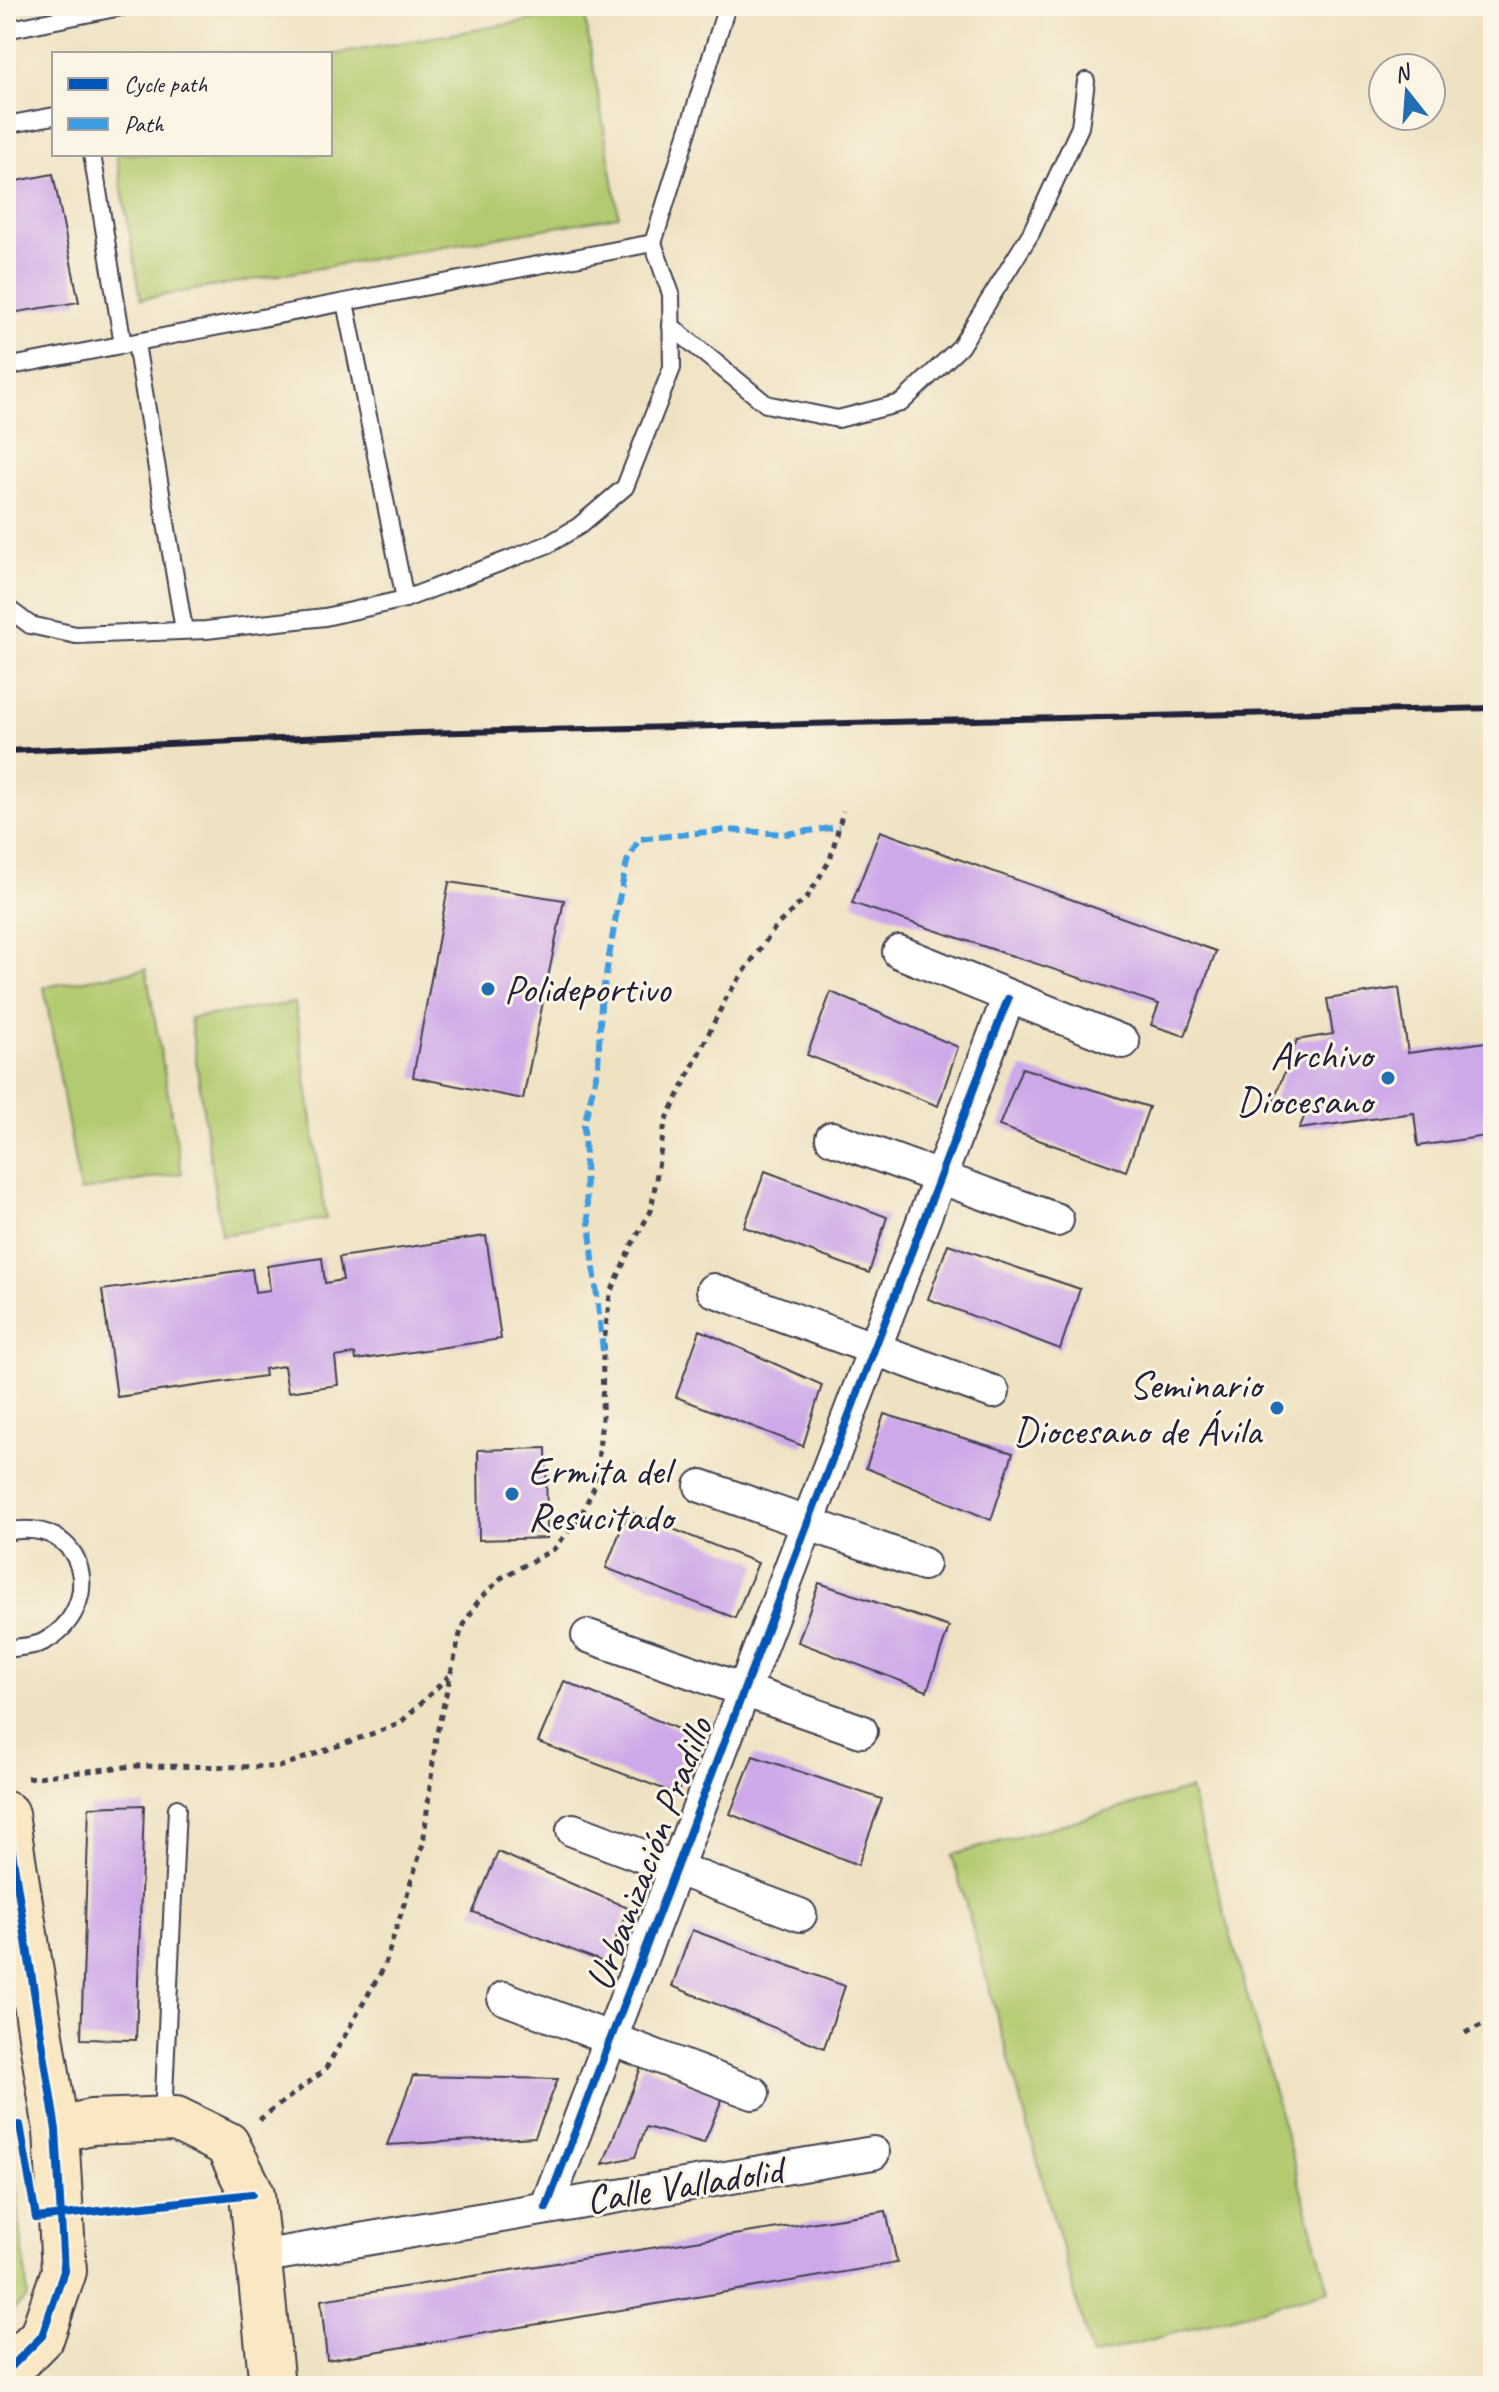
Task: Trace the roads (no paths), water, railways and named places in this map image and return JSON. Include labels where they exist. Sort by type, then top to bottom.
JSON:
[{"type":"street","points":[[899,952],[1008,999],[1123,1042]]},
{"type":"street","name":"Urbanización Pradillo","points":[[546,2208],[1008,999]]},
{"type":"street","points":[[832,1138],[941,1175],[1057,1220]]},
{"type":"street","points":[[713,1290],[993,1392]]},
{"type":"street","points":[[701,1486],[808,1521],[923,1564]]},
{"type":"street","name":"Urbanización Pradillo","points":[[588,1636],[743,1693],[861,1731]]},
{"type":"street","points":[[6,2372],[42,2336],[64,2271],[56,2130],[13,1797]]},
{"type":"street","name":"Urbanización Pradillo","points":[[573,1830],[800,1915]]},
{"type":"street","name":"Urbanización Pradillo","points":[[504,1998],[753,2093]]},
{"type":"street","points":[[56,2130],[91,2122],[176,2119],[227,2144],[252,2194],[272,2386]]},
{"type":"street","name":"Calle Valladolid","points":[[259,2257],[873,2153]]},
{"type":"lane","points":[[6,30],[126,6]]},
{"type":"lane","points":[[6,607],[30,625],[76,635],[184,630],[325,617],[405,599],[549,544],[579,526],[625,487],[672,368],[671,294],[653,243],[727,6]]},
{"type":"lane","points":[[671,326],[766,404],[838,419],[901,403],[960,347],[1031,233],[1080,127],[1086,81]]},
{"type":"lane","points":[[6,125],[52,116]]},
{"type":"lane","points":[[92,156],[184,630]]},
{"type":"lane","points":[[6,367],[653,243]]},
{"type":"lane","points":[[345,302],[405,599]]},
{"type":"lane","points":[[6,1532],[27,1527],[53,1532],[74,1553],[83,1585],[73,1614],[43,1642],[6,1649]]},
{"type":"lane","points":[[162,2119],[177,1808]]},
{"type":"railway","points":[[6,751],[418,733],[1493,708]]},
{"type":"place","name":"Polideportivo","points":[[488,989]]},
{"type":"place","name":"Archivo Diocesano","points":[[1388,1078]]},
{"type":"place","name":"Seminario Diocesano de Ávila","points":[[1277,1408]]},
{"type":"place","name":"Ermita del Resucitado","points":[[512,1494]]}]
